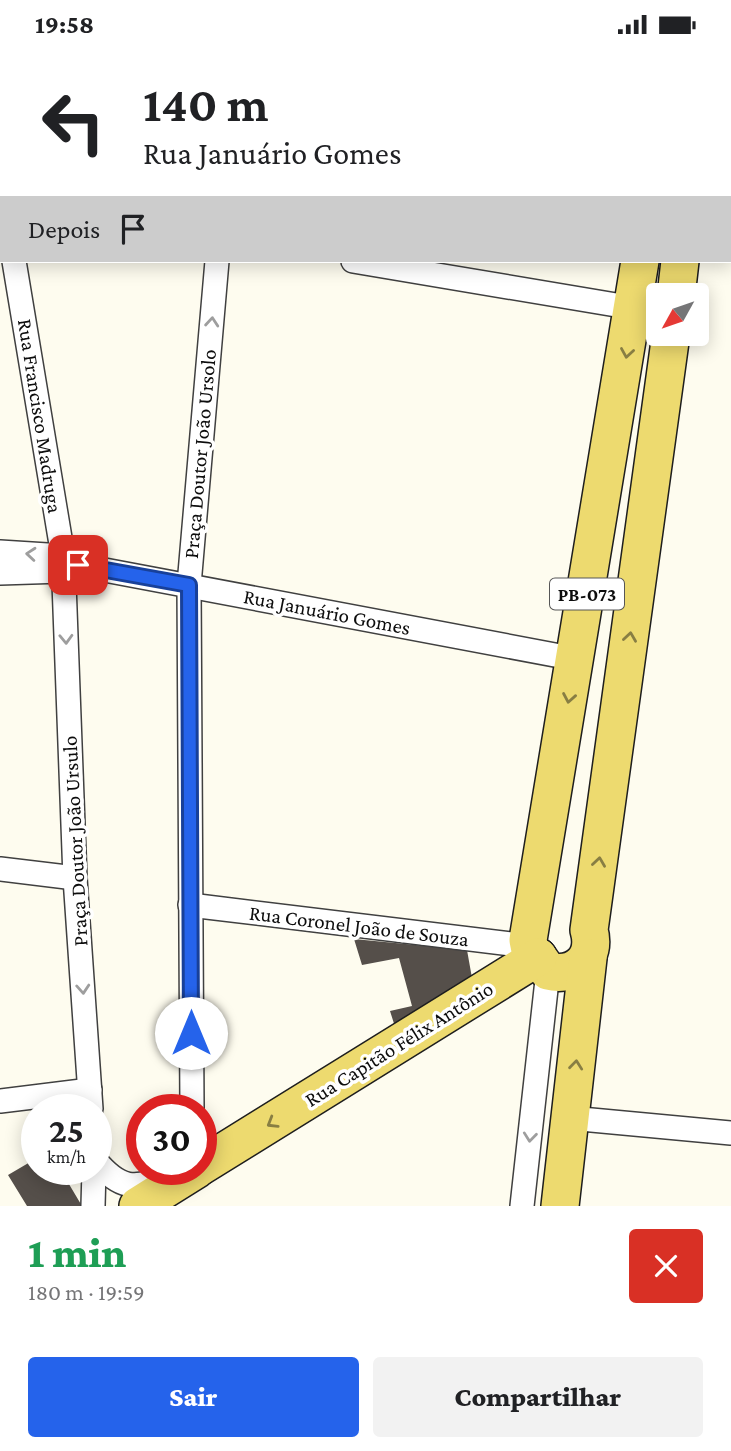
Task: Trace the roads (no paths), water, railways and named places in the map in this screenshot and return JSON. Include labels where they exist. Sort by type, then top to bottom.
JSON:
[{"type":"main road","name":"PB-073","points":[[528,949],[640,263]]},
{"type":"main road","points":[[560,1206],[589,947],[669,347]]},
{"type":"main road","points":[[528,949],[545,913],[566,910],[584,921],[589,947]]},
{"type":"main road","name":"Rua Capitão Félix Antônio","points":[[217,1153],[486,990],[528,949],[557,973],[573,971],[589,947]]},
{"type":"main road","name":"Rua Capitão Félix Antônio","points":[[138,1206],[168,1185]]},
{"type":"street","name":"Rua Francisco Madruga","points":[[14,263],[68,564]]},
{"type":"street","name":"Praça Doutor João Ursolo","points":[[192,1094],[189,585],[217,263]]},
{"type":"street","points":[[365,263],[634,308]]},
{"type":"street","name":"Rua Januário Gomes","points":[[0,552],[576,659]]},
{"type":"street","name":"Rua Januário Gomes","points":[[0,573],[68,564]]},
{"type":"street","name":"Praça Doutor João Ursulo","points":[[68,564],[75,878],[90,1094]]},
{"type":"street","points":[[0,869],[75,878]]},
{"type":"street","name":"Rua Coronel João de Souza","points":[[190,905],[528,949]]},
{"type":"street","points":[[522,1206],[528,949]]},
{"type":"street","points":[[0,1101],[21,1101]]},
{"type":"street","points":[[570,1118],[731,1133]]},
{"type":"street","points":[[93,1206],[94,1185]]}]
